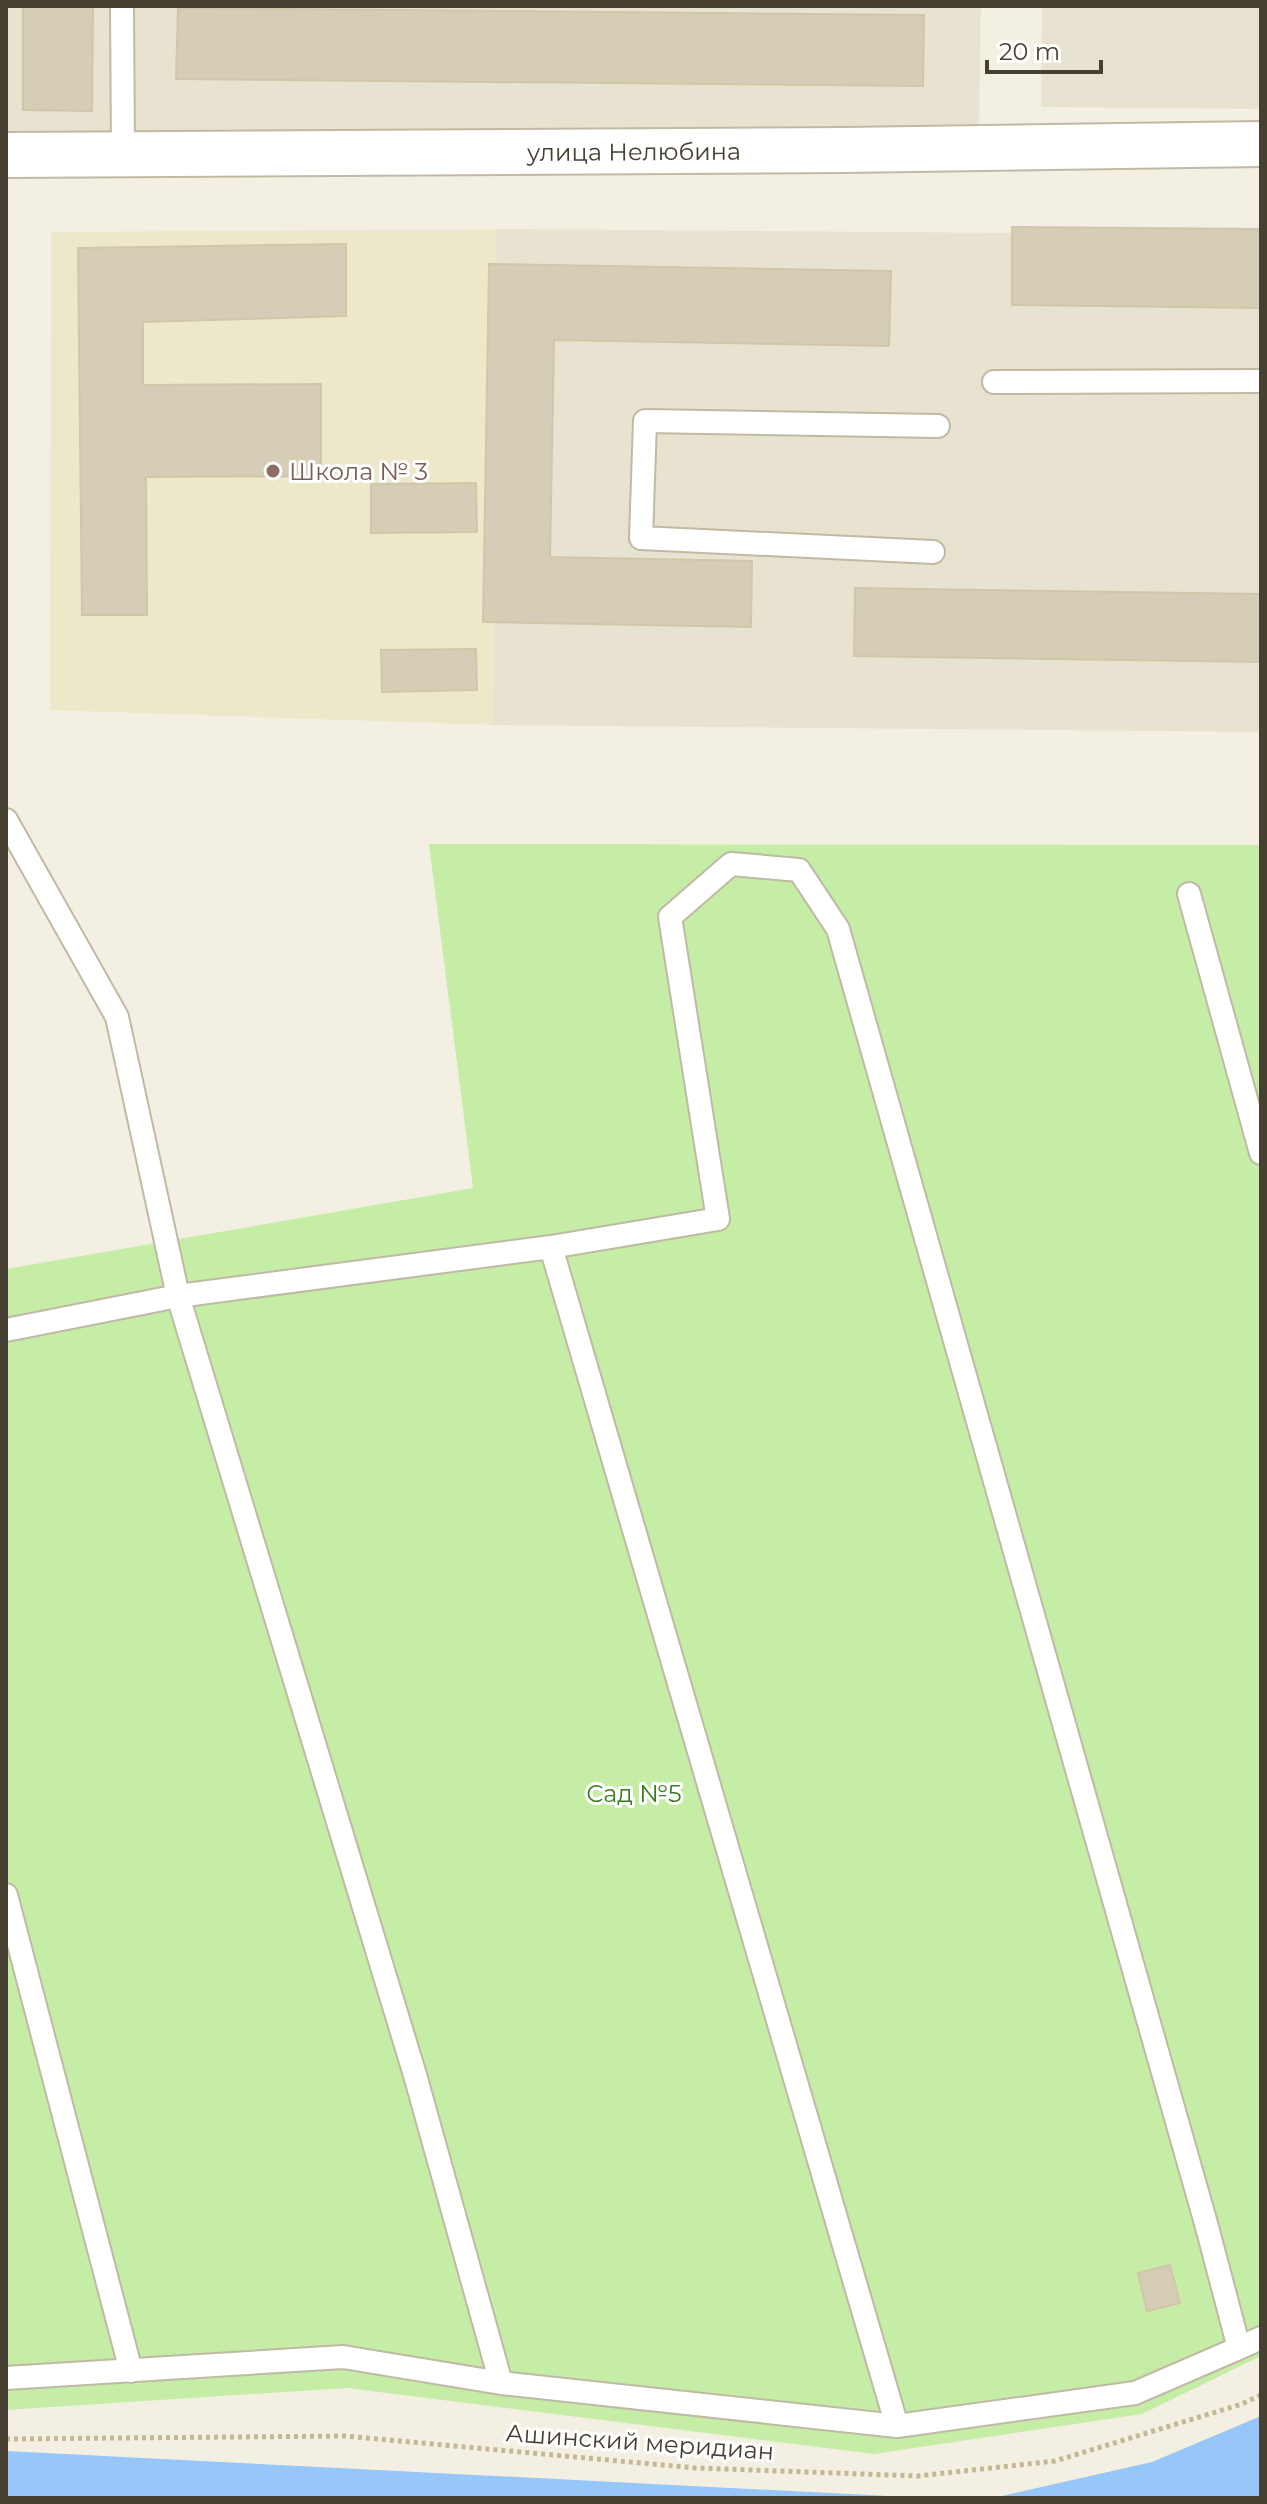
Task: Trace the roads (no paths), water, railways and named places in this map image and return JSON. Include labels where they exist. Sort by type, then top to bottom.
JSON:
[{"type":"street","name":"улица Нелюбина","points":[[6,155],[1261,144]]},
{"type":"lane","points":[[122,6],[123,154]]},
{"type":"lane","points":[[994,382],[1261,381]]},
{"type":"lane","points":[[933,552],[641,538],[645,421],[938,426]]},
{"type":"lane","points":[[6,820],[117,1017],[178,1296],[415,2075],[501,2383]]},
{"type":"lane","points":[[6,1330],[178,1296],[551,1247],[718,1219],[670,917],[731,864],[799,870],[838,929],[1199,2197],[1239,2348]]},
{"type":"lane","points":[[1189,894],[1261,1153]]},
{"type":"lane","points":[[551,1247],[897,2426]]},
{"type":"lane","points":[[6,1895],[131,2371]]},
{"type":"lane","points":[[6,2378],[343,2357],[501,2383],[897,2426],[1135,2393],[1261,2338]]},
{"type":"water","points":[[1261,2416],[1261,2498],[993,2498],[1152,2462]]},
{"type":"water","points":[[6,2451],[927,2498],[6,2498]]},
{"type":"place","name":"Школа № 3","points":[[273,471]]},
{"type":"park label","name":"Сад №5","points":[[634,1793]]}]
